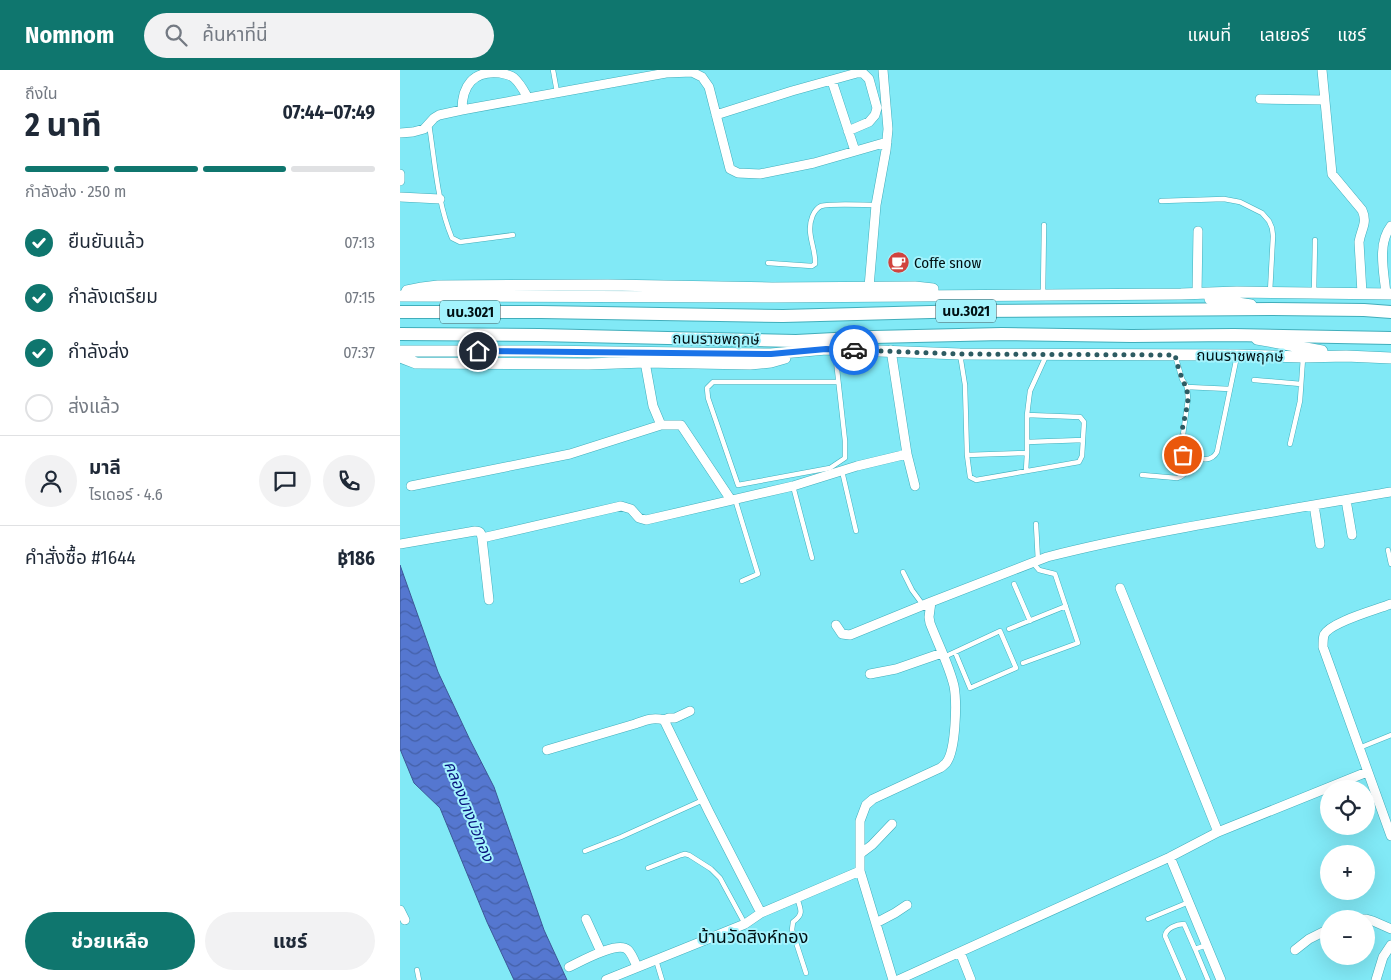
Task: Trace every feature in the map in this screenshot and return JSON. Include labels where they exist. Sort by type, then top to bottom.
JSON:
[{"type":"main road","points":[[400,294],[438,286],[608,286],[916,287],[959,295]]},
{"type":"main road","name":"นบ.3021","points":[[400,294],[785,297],[1197,294],[1237,292],[1270,294],[1388,294]]},
{"type":"main road","points":[[1181,294],[1272,308]]},
{"type":"main road","name":"ถนนราชพฤกษ์","points":[[400,312],[783,316],[968,311],[1272,308],[1391,312]]},
{"type":"main road","name":"ถนนราชพฤกษ์","points":[[400,334],[796,341],[1002,334],[1391,338]]},
{"type":"main road","points":[[1234,335],[1346,356]]},
{"type":"main road","points":[[400,357],[416,363],[588,364],[645,362],[750,364],[771,362],[830,349]]},
{"type":"main road","name":"ถนนราชพฤกษ์","points":[[400,351],[771,354],[830,349],[960,354],[1346,356],[1391,358]]},
{"type":"street","points":[[869,287],[876,205],[888,130],[883,70]]},
{"type":"street","points":[[1322,70],[1332,174],[1362,210],[1365,217],[1365,224],[1360,234],[1359,242],[1362,294]]},
{"type":"street","points":[[462,110],[464,93],[468,84],[472,78],[483,72],[496,72],[513,77],[528,98]]},
{"type":"street","points":[[400,133],[424,129],[439,115],[462,110],[557,94],[640,74],[692,72],[702,77],[709,87],[730,169],[738,173],[760,174],[814,163],[887,142]]},
{"type":"street","points":[[716,115],[792,90],[863,73],[869,78],[877,108],[875,115],[869,122],[848,131]]},
{"type":"street","points":[[832,80],[856,151]]},
{"type":"street","points":[[1260,98],[1324,100]]},
{"type":"street","points":[[400,174],[400,181]]},
{"type":"street","points":[[400,197],[440,199]]},
{"type":"street","points":[[1388,294],[1382,248],[1391,226]]},
{"type":"street","points":[[1197,294],[1198,231]]},
{"type":"street","points":[[891,350],[907,454],[915,486]]},
{"type":"street","points":[[645,362],[653,406],[661,425]]},
{"type":"street","points":[[411,486],[570,454],[661,425],[680,425],[733,500]]},
{"type":"street","points":[[482,538],[621,506],[631,510],[639,518],[646,520],[793,486],[907,454]]},
{"type":"street","points":[[836,625],[842,634],[850,635],[1063,553],[1242,517],[1391,492]]},
{"type":"street","points":[[1346,500],[1352,535]]},
{"type":"street","points":[[1314,505],[1320,544]]},
{"type":"street","points":[[400,544],[475,531],[481,533],[489,600]]},
{"type":"street","points":[[1120,588],[1218,832]]},
{"type":"street","points":[[893,980],[860,871],[860,821],[866,806],[873,799],[940,768],[946,763],[950,754],[956,698],[954,686],[930,623],[927,604]]},
{"type":"street","points":[[1391,604],[1330,628],[1324,636],[1323,647],[1391,836]]},
{"type":"street","points":[[870,674],[896,670],[943,655]]},
{"type":"street","points":[[547,750],[649,719],[657,718],[664,720],[675,718],[690,711]]},
{"type":"street","points":[[664,720],[761,913]]},
{"type":"street","points":[[898,980],[1170,857],[1218,832],[1367,772]]},
{"type":"street","points":[[860,854],[872,845],[892,824]]},
{"type":"street","points":[[1170,857],[1221,980]]},
{"type":"street","points":[[606,980],[745,924],[761,913],[860,871]]},
{"type":"street","points":[[876,923],[907,905]]},
{"type":"street","points":[[400,910],[405,920]]},
{"type":"street","points":[[586,919],[601,952]]},
{"type":"street","points":[[1375,922],[1391,929]]},
{"type":"street","points":[[1295,950],[1320,934]]},
{"type":"street","points":[[1377,979],[1383,958],[1391,945]]},
{"type":"street","points":[[569,967],[601,952],[623,947],[628,949],[637,967]]},
{"type":"street","points":[[960,952],[971,980]]},
{"type":"lane","points":[[553,70],[557,94]]},
{"type":"lane","points":[[430,124],[440,199],[447,227],[452,238],[460,242],[514,235]]},
{"type":"lane","points":[[1161,201],[1224,199],[1240,202],[1262,214],[1269,221],[1273,236],[1270,294]]},
{"type":"lane","points":[[768,263],[812,266],[815,264],[810,230],[812,216],[822,206],[876,205]]},
{"type":"lane","points":[[1043,294],[1044,225]]},
{"type":"lane","points":[[1314,293],[1315,240]]},
{"type":"lane","points":[[830,349],[838,382],[846,458],[830,468],[738,485],[708,398],[708,388],[713,382],[838,382]]},
{"type":"lane","points":[[960,354],[965,385],[967,455],[970,477],[976,480],[1079,462],[1082,456],[1084,422],[1080,417],[1027,415]]},
{"type":"lane","points":[[1026,472],[1027,415],[1030,391],[1046,354]]},
{"type":"lane","points":[[1175,355],[1182,379],[1187,387],[1188,399],[1181,449],[1183,455],[1209,460],[1214,458],[1217,452],[1237,355]]},
{"type":"lane","points":[[1290,444],[1300,401],[1303,357]]},
{"type":"lane","points":[[1254,380],[1301,384]]},
{"type":"lane","points":[[1187,387],[1230,389]]},
{"type":"lane","points":[[1027,442],[1083,440]]},
{"type":"lane","points":[[967,455],[1027,453]]},
{"type":"lane","points":[[1142,475],[1182,477],[1192,457]]},
{"type":"lane","points":[[842,471],[856,531]]},
{"type":"lane","points":[[793,486],[812,558]]},
{"type":"lane","points":[[733,500],[758,574],[742,580]]},
{"type":"lane","points":[[1023,663],[1078,643],[1055,574],[1040,570],[1036,562],[1036,524]]},
{"type":"lane","points":[[1388,550],[1391,564]]},
{"type":"lane","points":[[903,572],[912,590],[927,604]]},
{"type":"lane","points":[[1014,584],[1030,621]]},
{"type":"lane","points":[[1009,629],[1066,606]]},
{"type":"lane","points":[[943,655],[955,652],[1000,631],[1016,668],[970,688],[955,652]]},
{"type":"lane","points":[[1359,748],[1391,735]]},
{"type":"lane","points":[[585,851],[703,800]]},
{"type":"lane","points":[[648,868],[681,855],[689,855],[720,878],[745,924]]},
{"type":"lane","points":[[797,898],[801,913],[799,918],[793,922],[792,930],[806,973]]},
{"type":"lane","points":[[1148,919],[1189,902]]},
{"type":"lane","points":[[1184,980],[1165,936],[1165,932],[1168,929],[1184,924],[1208,980]]},
{"type":"lane","points":[[1195,949],[1207,945]]},
{"type":"lane","points":[[656,960],[662,980]]},
{"type":"lane","points":[[417,970],[419,980]]},
{"type":"water","name":"คลองบางบัวทอง","points":[[400,565],[438,672],[494,787],[544,930],[567,980],[514,980],[487,922],[440,808],[414,783],[400,749]]},
{"type":"way so far","points":[[854,350],[960,354],[1175,355],[1182,379],[1187,387],[1188,399],[1181,441],[1183,455]]},
{"type":"place","name":"Coffe snow","points":[[898,263]]},
{"type":"district","name":"บ้านวัดสิงห์ทอง","points":[[753,937]]},
{"type":"route","points":[[478,351],[771,354],[826,349],[854,350]]}]
